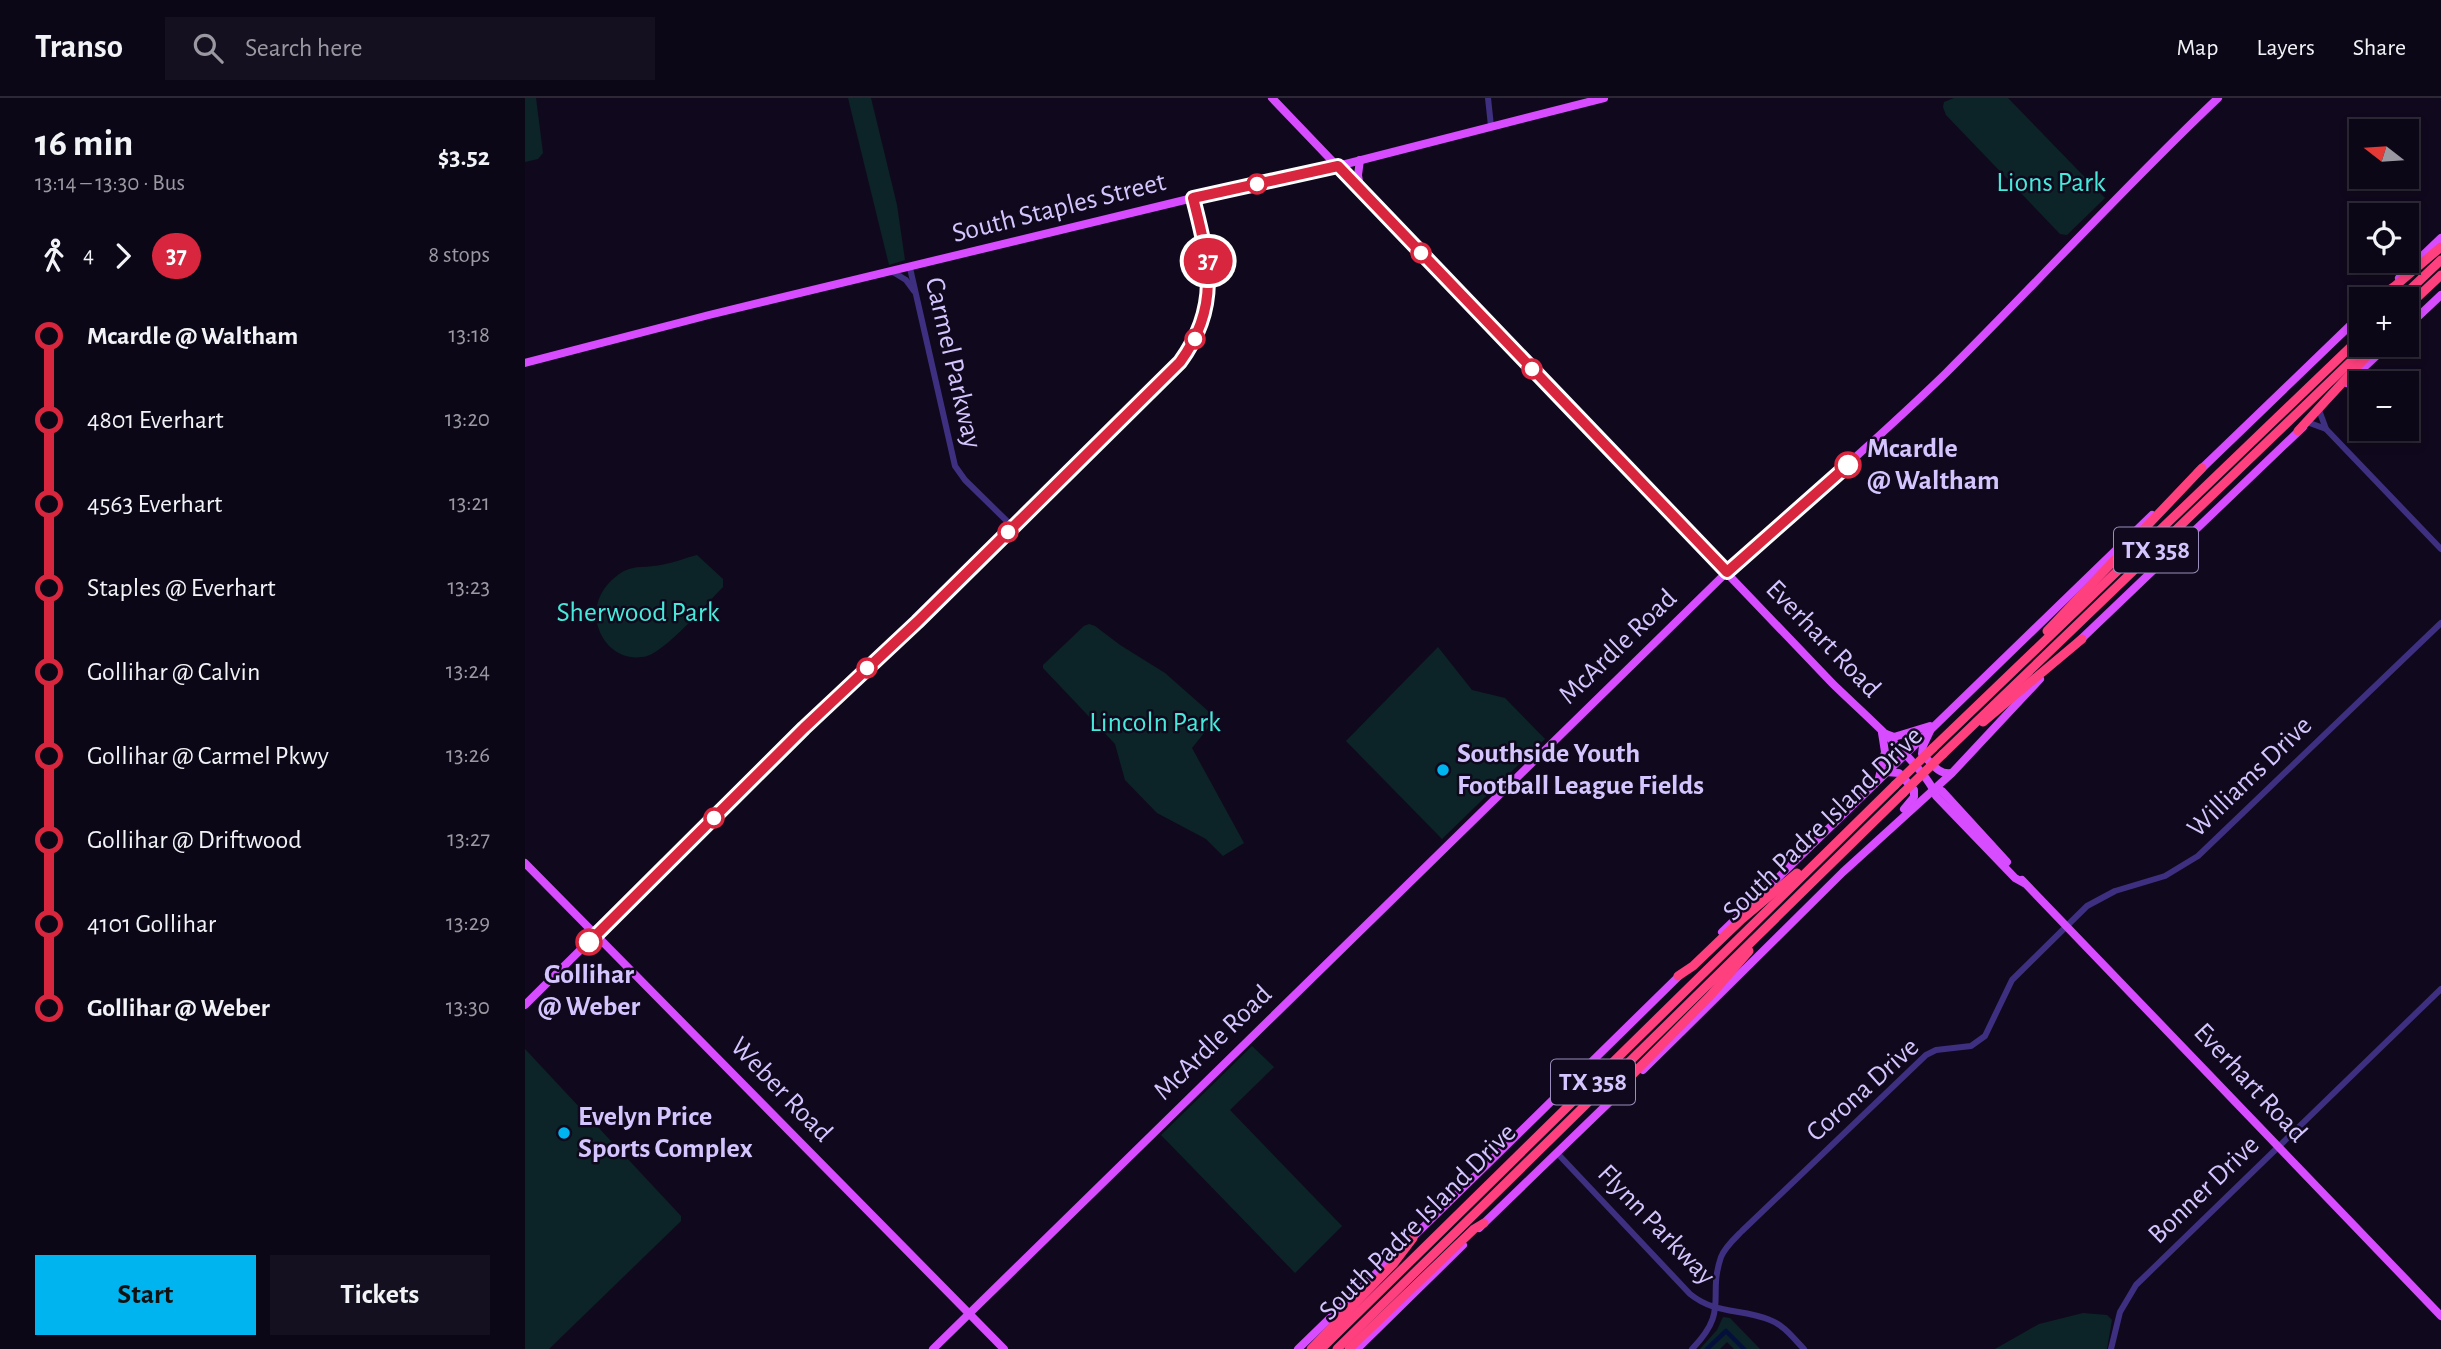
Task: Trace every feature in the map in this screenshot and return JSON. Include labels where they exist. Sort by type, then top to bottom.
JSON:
[{"type":"highway","points":[[2394,287],[2441,247]]},
{"type":"highway","points":[[2413,287],[2441,260]]},
{"type":"highway","points":[[2419,296],[2441,275]]},
{"type":"highway","name":"South Padre Island Drive","points":[[1321,1349],[1864,814],[2349,349]]},
{"type":"highway","name":"South Padre Island Drive","points":[[1337,1349],[1944,752],[2355,357]]},
{"type":"highway","points":[[2298,431],[2366,357]]},
{"type":"highway","points":[[1967,716],[2202,468]]},
{"type":"highway","points":[[1944,752],[2003,707],[2082,639]]},
{"type":"highway","points":[[1678,976],[1693,966],[1742,919],[1800,870],[1846,825],[1864,814]]},
{"type":"highway","points":[[1622,1091],[1626,1081],[1737,966],[1758,942],[1764,930]]},
{"type":"highway","points":[[1349,1349],[1474,1228],[1485,1223]]},
{"type":"highway","points":[[1311,1349],[1394,1263],[1413,1238]]},
{"type":"main road","name":"Everhart Road","points":[[1272,98],[1904,754],[1933,788],[1942,791],[2018,873],[2024,883],[2134,994],[2441,1316]]},
{"type":"main road","name":"South Staples Street","points":[[525,363],[709,315],[1193,198],[1338,166],[1604,98]]},
{"type":"main road","name":"McArdle Road","points":[[933,1349],[1727,572],[1817,493],[1945,373],[2121,192],[2218,98]]},
{"type":"main road","points":[[1360,160],[1360,188]]},
{"type":"main road","points":[[525,1005],[804,728],[917,622],[1180,362],[1195,340],[1205,316],[1210,284],[1204,240],[1193,198]]},
{"type":"main road","points":[[2390,287],[2441,238]]},
{"type":"main road","points":[[2419,316],[2441,295]]},
{"type":"main road","points":[[1298,1349],[1763,892],[1804,855],[1933,725],[2349,327]]},
{"type":"main road","points":[[1357,1349],[1874,842],[1952,773],[2039,680],[2375,357]]},
{"type":"main road","points":[[1878,780],[1885,752],[1882,733],[1894,737],[1933,725]]},
{"type":"main road","points":[[1933,725],[1922,754],[1941,773],[1952,773]]},
{"type":"main road","points":[[1874,842],[1915,794],[1899,773],[1886,772]]},
{"type":"main road","name":"Weber Road","points":[[525,863],[1004,1349]]},
{"type":"street","points":[[1488,98],[1491,126]]},
{"type":"street","name":"Carmel Parkway","points":[[910,268],[955,466],[965,480],[1013,527]]},
{"type":"street","points":[[893,272],[915,292]]},
{"type":"street","points":[[2319,410],[2326,429],[2441,549]]},
{"type":"street","points":[[2307,422],[2326,429]]},
{"type":"street","name":"Williams Drive","points":[[2066,926],[2096,900],[2115,891],[2165,876],[2181,869],[2198,856],[2441,623]]},
{"type":"street","name":"Corona Drive","points":[[1716,1309],[1719,1267],[1728,1245],[1926,1055],[1971,1046],[1985,1036],[2008,986],[2066,926]]},
{"type":"street","name":"Bonner Drive","points":[[2112,1349],[2120,1312],[2136,1285],[2441,989]]},
{"type":"street","name":"Flynn Parkway","points":[[1558,1154],[1689,1294],[1716,1309],[1771,1320],[1804,1349]]},
{"type":"street","points":[[1692,1349],[1707,1334],[1716,1309]]},
{"type":"green space","points":[[525,98],[536,98],[543,153],[538,159],[525,162]]},
{"type":"green space","points":[[848,98],[871,98],[897,205],[905,260],[889,265]]},
{"type":"green space","name":"Lions Park","points":[[1954,98],[2008,98],[2105,198],[2067,235],[2060,234],[1946,115],[1944,102]]},
{"type":"green space","name":"Sherwood Park","points":[[697,555],[723,579],[723,587],[686,626],[665,645],[647,656],[631,657],[617,652],[606,643],[599,630],[596,615],[599,599],[608,584],[629,569],[656,566]]},
{"type":"green space","name":"Lincoln Park","points":[[1089,624],[1165,673],[1216,718],[1192,748],[1244,843],[1223,856],[1206,839],[1157,813],[1125,780],[1115,744],[1043,668],[1043,665]]},
{"type":"green space","name":"Southside Youth Football League Fields","points":[[1438,647],[1472,690],[1505,698],[1545,739],[1442,839],[1346,741]]},
{"type":"green space","points":[[1252,1046],[1274,1067],[1230,1110],[1342,1226],[1295,1273],[1161,1135]]},
{"type":"green space","name":"Evelyn Price Sports Complex","points":[[525,1049],[681,1216],[681,1221],[549,1349],[525,1349]]},
{"type":"green space","points":[[2083,1313],[2107,1315],[2112,1320],[2107,1349],[1995,1349],[2039,1324]]},
{"type":"green space","points":[[1723,1317],[1730,1318],[1760,1349],[1734,1349],[1727,1342],[1720,1349],[1700,1349],[1717,1330]]},
{"type":"waterway","points":[[1707,1349],[1726,1331],[1744,1349]]},
{"type":"bus line","name":"37","points":[[589,942],[804,728],[917,622],[1180,362],[1195,340],[1205,316],[1210,284],[1204,240],[1193,198],[1338,166],[1727,572],[1848,465]]},
{"type":"place","name":"Mcardle @ Waltham","points":[[1848,465]]},
{"type":"place","name":"Southside Youth Football League Fields","points":[[1443,770]]},
{"type":"place","name":"Gollihar @ Weber","points":[[589,942]]},
{"type":"place","name":"Evelyn Price Sports Complex","points":[[564,1133]]}]
